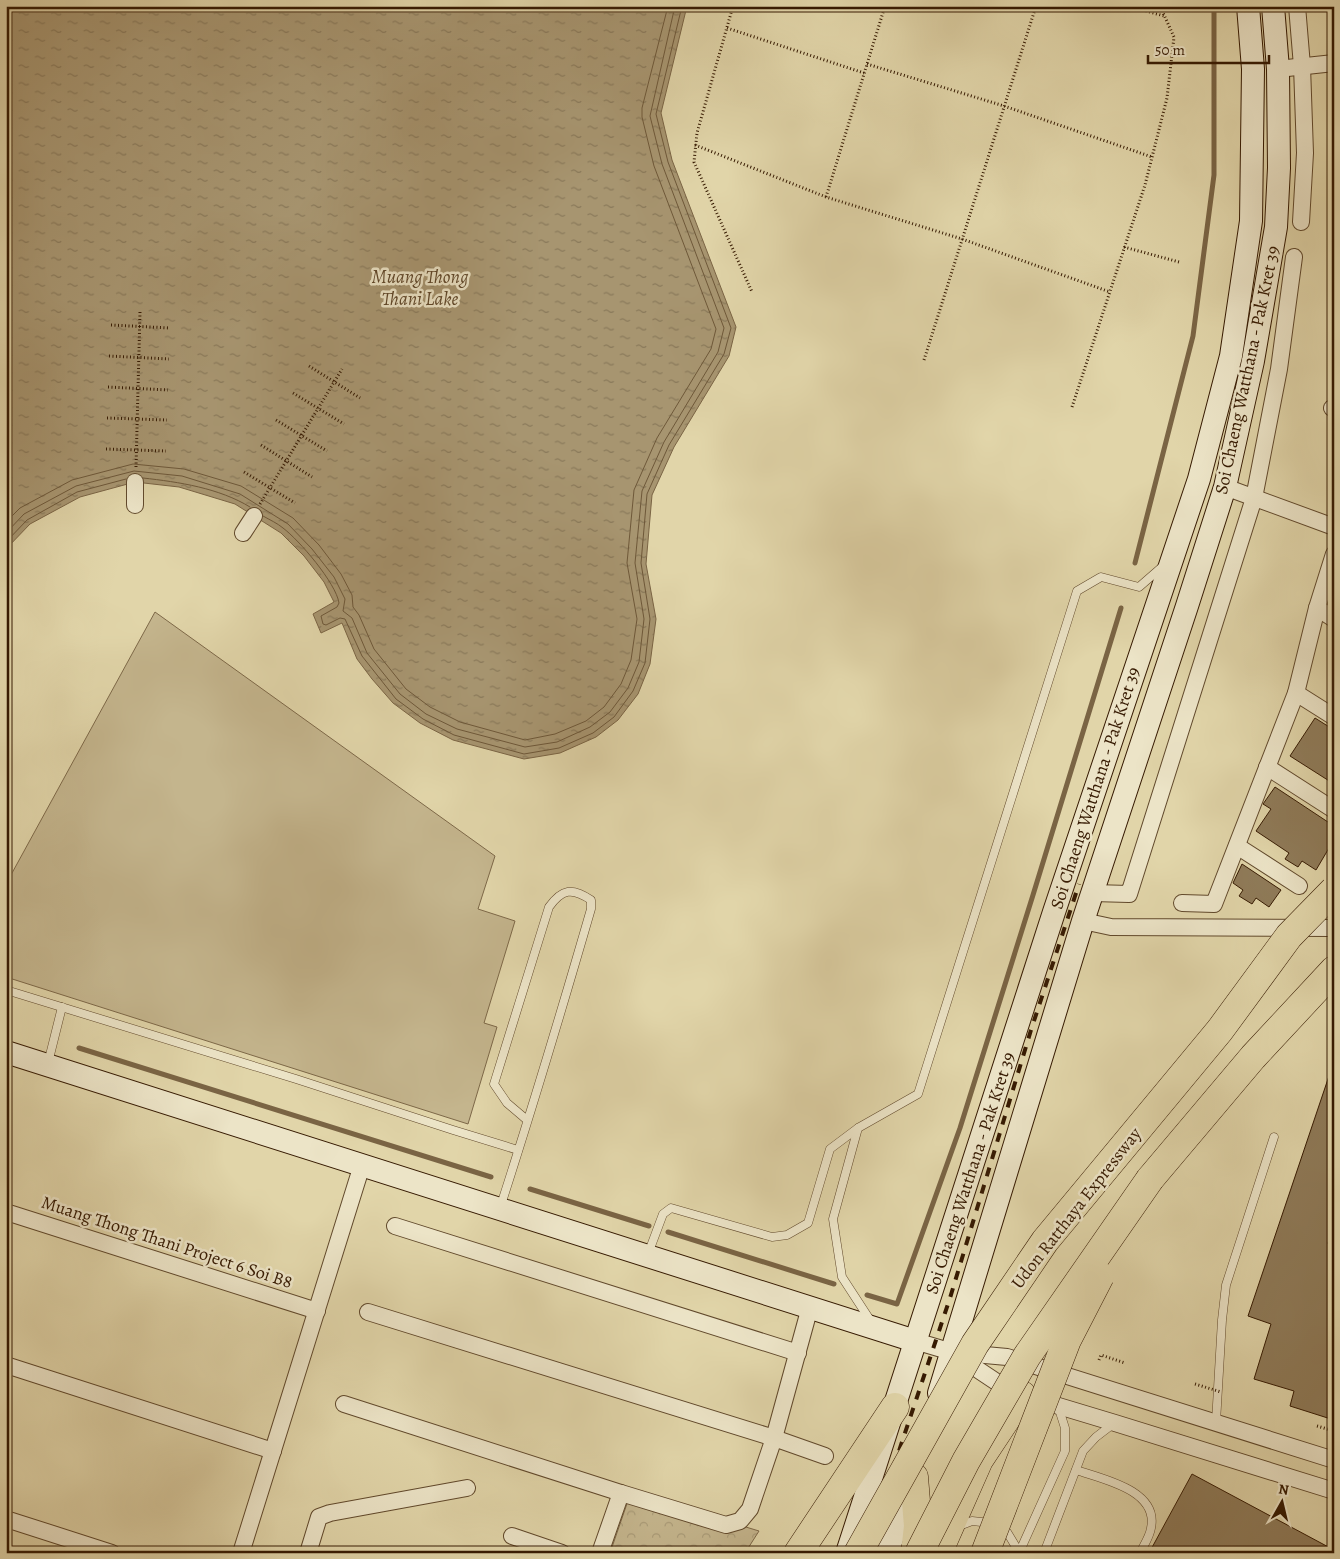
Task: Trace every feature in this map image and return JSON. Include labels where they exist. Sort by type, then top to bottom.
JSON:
[{"type":"highway","name":"Udon Ratthaya Expressway","points":[[858,1553],[975,1344],[1045,1241],[1220,1030],[1289,936],[1334,890]]},
{"type":"highway","points":[[917,1553],[966,1461],[1027,1356],[1150,1179],[1252,1057],[1334,970]]},
{"type":"highway","points":[[985,1553],[1068,1340],[1150,1179]]},
{"type":"highway","points":[[940,1546],[979,1460],[1022,1395]]},
{"type":"highway","points":[[798,1553],[895,1407]]},
{"type":"highway","points":[[914,1477],[918,1526],[917,1553]]},
{"type":"main road","name":"Soi Chaeng Watthana - Pak Kret 39","points":[[847,1553],[1054,912],[1199,479],[1231,356],[1251,221],[1254,69],[1248,6]]},
{"type":"main road","name":"Soi Chaeng Watthana - Pak Kret 39","points":[[887,1553],[914,1477],[1083,921],[1225,487],[1252,361],[1276,227],[1279,168],[1278,68],[1273,6]]},
{"type":"main road","points":[[6,1052],[916,1341]]},
{"type":"street","points":[[1297,6],[1302,66],[1305,153],[1301,222]]},
{"type":"street","points":[[1278,68],[1334,63]]},
{"type":"street","points":[[1092,893],[1129,894],[1254,498],[1279,369],[1294,257]]},
{"type":"street","points":[[135,482],[135,505]]},
{"type":"street","points":[[1225,487],[1334,526]]},
{"type":"street","points":[[243,533],[254,516]]},
{"type":"street","points":[[1182,903],[1214,904],[1296,693],[1317,608],[1334,554]]},
{"type":"street","points":[[1317,608],[1334,619]]},
{"type":"street","points":[[1296,693],[1334,717]]},
{"type":"street","points":[[1267,767],[1334,810]]},
{"type":"street","points":[[1237,846],[1298,886]]},
{"type":"street","points":[[1083,921],[1111,927],[1334,928]]},
{"type":"street","points":[[241,1553],[362,1165]]},
{"type":"street","name":"Muang Thong Thani Project 6 Soi B8","points":[[6,1212],[317,1311]]},
{"type":"street","points":[[395,1226],[798,1353]]},
{"type":"street","points":[[344,1404],[726,1525],[740,1521],[750,1509],[774,1438],[810,1308]]},
{"type":"street","points":[[368,1312],[774,1438],[825,1456]]},
{"type":"street","points":[[916,1341],[952,1352],[1007,1356],[1334,1460]]},
{"type":"street","points":[[952,1352],[1001,1385],[1022,1395],[1115,1422],[1334,1491]]},
{"type":"street","points":[[6,1365],[273,1450]]},
{"type":"street","points":[[308,1553],[319,1517],[330,1513],[467,1488]]},
{"type":"street","points":[[600,1553],[621,1493]]},
{"type":"street","points":[[6,1520],[112,1553]]},
{"type":"street","points":[[512,1536],[562,1553]]},
{"type":"lane","points":[[648,1256],[663,1214],[671,1208],[772,1237],[787,1235],[808,1223],[830,1149],[858,1128],[918,1094],[1077,591],[1101,577],[1139,587],[1172,559]]},
{"type":"lane","points":[[500,1209],[527,1120],[540,1085],[591,909],[592,900],[582,894],[569,891],[558,895],[549,907],[494,1084],[507,1102],[527,1120]]},
{"type":"lane","points":[[6,990],[296,1079],[518,1150]]},
{"type":"lane","points":[[47,1065],[62,1007]]},
{"type":"lane","points":[[858,1128],[833,1219],[842,1277],[875,1328]]},
{"type":"lane","points":[[1216,1422],[1226,1285],[1274,1137]]},
{"type":"lane","points":[[1019,1552],[1065,1451],[1064,1428],[1058,1406]]},
{"type":"lane","points":[[1044,1553],[1083,1451],[1115,1422]]},
{"type":"lane","points":[[1076,1470],[1125,1488],[1139,1496],[1149,1507],[1152,1517],[1151,1529],[1140,1553]]},
{"type":"lane","points":[[940,1546],[962,1524],[984,1521],[996,1524],[1007,1532],[1019,1552]]},
{"type":"path","points":[[733,6],[697,133],[694,162],[752,292]]},
{"type":"path","points":[[826,197],[885,6]]},
{"type":"path","points":[[924,360],[1036,6]]},
{"type":"path","points":[[1128,6],[1165,16]]},
{"type":"path","points":[[1072,407],[1144,185],[1166,98],[1174,37],[1160,6]]},
{"type":"path","points":[[727,28],[864,73]]},
{"type":"path","points":[[867,64],[1004,106],[1152,157]]},
{"type":"path","points":[[696,145],[826,197],[962,240],[1110,292]]},
{"type":"path","points":[[1124,247],[1179,262]]},
{"type":"path","points":[[135,482],[140,312]]},
{"type":"path","points":[[111,325],[170,328]]},
{"type":"path","points":[[109,356],[169,359]]},
{"type":"path","points":[[309,366],[360,398]]},
{"type":"path","points":[[254,516],[342,369]]},
{"type":"path","points":[[108,388],[168,390]]},
{"type":"path","points":[[293,393],[344,424]]},
{"type":"path","points":[[107,418],[167,420]]},
{"type":"path","points":[[276,420],[328,451]]},
{"type":"path","points":[[261,445],[312,477]]},
{"type":"path","points":[[106,449],[166,451]]},
{"type":"path","points":[[244,472],[295,503]]},
{"type":"path","points":[[1099,1360],[1101,1355],[1125,1363]]},
{"type":"path","points":[[1196,1384],[1221,1392]]},
{"type":"path","points":[[1317,1426],[1334,1431]]},
{"type":"green space","points":[[155,612],[495,856],[478,909],[515,921],[484,1023],[497,1027],[468,1124],[6,977],[6,884]]},
{"type":"green space","points":[[631,1492],[759,1531],[745,1553],[610,1553]]},
{"type":"water","name":"Muang Thong Thani Lake","points":[[6,6],[687,6],[661,113],[672,160],[736,327],[729,356],[674,447],[652,495],[646,564],[656,619],[650,664],[638,694],[618,720],[596,737],[560,753],[524,759],[453,740],[420,723],[393,703],[372,679],[357,659],[342,623],[321,633],[313,614],[334,602],[324,582],[304,556],[281,533],[235,504],[179,487],[135,482],[80,497],[30,524],[6,549]]},
{"type":"building","points":[[1315,718],[1334,730],[1334,784],[1290,756]]},
{"type":"building","points":[[1275,787],[1334,826],[1334,852],[1329,848],[1316,870],[1302,861],[1298,867],[1285,859],[1289,853],[1256,831],[1271,809],[1263,804]]},
{"type":"building","points":[[1242,864],[1281,890],[1269,907],[1256,898],[1252,904],[1239,896],[1243,890],[1233,883]]},
{"type":"building","points":[[1331,1070],[1334,1071],[1334,1223],[1328,1243],[1334,1262],[1334,1420],[1290,1406],[1294,1391],[1254,1379],[1271,1324],[1248,1316]]},
{"type":"building","points":[[1192,1474],[1334,1550],[1334,1553],[1149,1553]]},
{"type":"waterway","points":[[1135,563],[1193,336],[1214,175],[1214,6]]},
{"type":"waterway","points":[[867,1295],[897,1304],[960,1128],[1121,608]]},
{"type":"waterway","points":[[79,1048],[491,1177]]},
{"type":"waterway","points":[[530,1189],[649,1226]]},
{"type":"waterway","points":[[668,1232],[834,1284]]},
{"type":"railway","points":[[865,1553],[950,1298],[1031,1030],[1079,884]]}]
